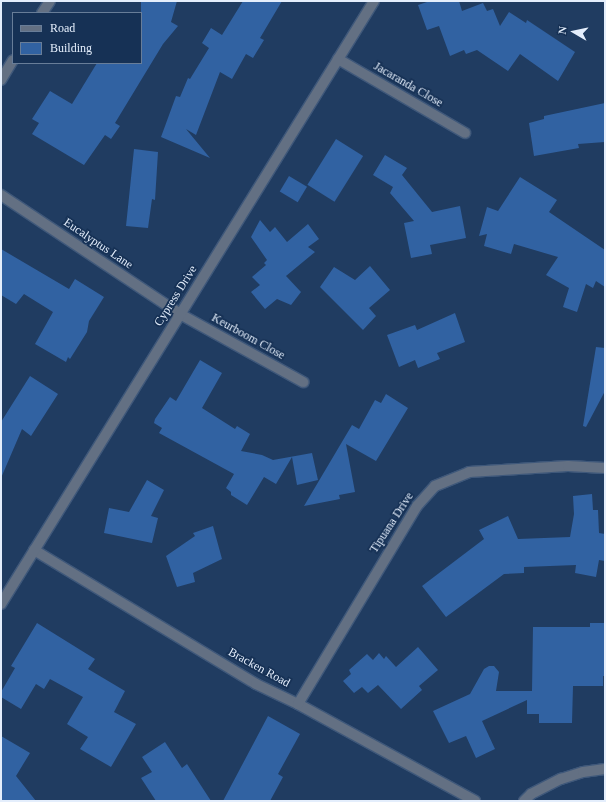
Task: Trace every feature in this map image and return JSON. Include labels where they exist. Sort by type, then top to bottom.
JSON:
[{"type":"street","points":[[43,12],[50,1]]},
{"type":"street","name":"Cypress Drive","points":[[1,604],[374,1]]},
{"type":"street","name":"Jacaranda Close","points":[[338,59],[465,133]]},
{"type":"street","points":[[1,80],[12,62]]},
{"type":"street","name":"Eucalyptus Lane","points":[[1,196],[180,314]]},
{"type":"street","name":"Keurboom Close","points":[[180,314],[303,382]]},
{"type":"street","name":"Tipuana Drive","points":[[298,704],[417,506],[435,486],[469,472],[568,466],[605,468]]},
{"type":"street","name":"Bracken Road","points":[[34,550],[256,684],[298,704],[475,801]]},
{"type":"street","points":[[524,801],[532,794],[561,779],[583,772],[605,769]]},
{"type":"building","points":[[141,1],[177,1],[171,22],[178,26],[163,44],[115,123],[120,126],[111,139],[105,135],[84,165],[32,134],[39,123],[32,119],[50,91],[72,104],[96,64],[142,64]]},
{"type":"building","points":[[243,1],[282,1],[260,38],[264,40],[253,58],[246,54],[232,79],[220,72],[196,135],[186,129],[210,158],[161,137],[176,96],[180,97],[188,78],[190,79],[209,48],[202,43],[211,28],[222,35]]},
{"type":"building","points":[[430,1],[459,1],[462,11],[483,3],[487,11],[493,9],[500,26],[509,12],[526,23],[527,20],[575,52],[558,81],[520,54],[508,71],[477,50],[466,54],[464,50],[450,56],[439,26],[427,30],[418,5]]},
{"type":"building","points":[[605,103],[605,142],[578,144],[579,148],[534,156],[529,123],[544,119],[544,116]]},
{"type":"building","points":[[336,139],[363,156],[335,202],[307,185]]},
{"type":"building","points":[[134,149],[158,152],[155,200],[152,199],[148,228],[126,226]]},
{"type":"building","points":[[385,155],[407,168],[402,175],[432,212],[460,206],[466,238],[430,245],[432,254],[411,258],[404,223],[414,221],[390,193],[393,187],[373,175]]},
{"type":"building","points":[[289,176],[307,187],[298,202],[280,191]]},
{"type":"building","points":[[520,177],[557,200],[549,212],[605,250],[605,287],[596,281],[593,288],[586,284],[577,312],[563,307],[569,288],[546,275],[558,257],[514,244],[511,254],[484,246],[487,234],[479,236],[487,207],[498,211]]},
{"type":"building","points":[[260,220],[270,232],[275,227],[287,242],[308,224],[319,239],[308,247],[315,252],[286,276],[301,292],[291,305],[277,299],[265,309],[251,292],[260,285],[252,277],[266,265],[264,263],[267,260],[251,237]]},
{"type":"building","points":[[1,249],[69,289],[75,279],[104,297],[89,321],[87,332],[70,359],[68,357],[66,362],[35,344],[53,312],[24,294],[16,304],[1,295]]},
{"type":"building","points":[[370,266],[390,290],[369,308],[376,316],[363,330],[320,287],[334,267],[355,280]]},
{"type":"building","points":[[455,313],[465,342],[437,353],[440,359],[418,368],[415,360],[399,367],[387,335],[415,325],[417,330]]},
{"type":"building","points":[[596,347],[605,348],[605,391],[586,427],[583,426]]},
{"type":"building","points":[[200,360],[222,373],[202,408],[235,429],[237,426],[250,434],[241,451],[262,455],[273,460],[312,453],[318,480],[297,485],[292,457],[276,484],[264,477],[247,505],[231,495],[231,492],[226,488],[234,474],[159,433],[162,428],[154,423],[155,419],[170,397],[176,401]]},
{"type":"building","points":[[30,376],[58,394],[31,436],[22,429],[1,478],[1,422]]},
{"type":"building","points":[[386,394],[408,408],[376,461],[346,444],[355,492],[339,495],[340,499],[304,506],[352,425],[359,429],[375,400],[381,403]]},
{"type":"building","points":[[147,480],[164,490],[151,516],[158,518],[152,543],[104,533],[109,508],[129,512]]},
{"type":"building","points":[[592,494],[593,510],[598,510],[599,533],[605,534],[605,561],[599,560],[596,577],[575,573],[576,565],[524,567],[524,573],[504,574],[446,617],[422,586],[484,539],[479,530],[508,516],[518,539],[570,537],[574,514],[573,496]]},
{"type":"building","points":[[213,526],[222,559],[193,573],[195,582],[177,587],[166,556],[195,536],[193,533]]},
{"type":"building","points":[[37,623],[95,659],[88,669],[125,691],[114,712],[136,724],[111,767],[80,749],[88,737],[67,724],[83,697],[50,679],[44,689],[36,684],[21,709],[1,697],[1,692],[15,668],[11,666]]},
{"type":"building","points":[[590,623],[605,623],[605,676],[603,676],[603,686],[573,686],[572,723],[539,723],[539,714],[527,714],[527,700],[482,721],[495,749],[476,758],[466,736],[449,743],[433,711],[470,694],[484,669],[489,666],[494,666],[499,672],[496,691],[532,691],[533,627],[590,627]]},
{"type":"building","points":[[418,647],[438,670],[419,686],[422,690],[401,709],[378,685],[368,693],[362,687],[354,693],[343,681],[351,674],[349,670],[367,654],[373,660],[379,653],[384,659],[386,656],[396,667]]},
{"type":"building","points":[[268,716],[300,734],[278,774],[283,777],[270,801],[223,801]]},
{"type":"building","points":[[1,736],[30,753],[16,776],[36,801],[1,801]]},
{"type":"building","points":[[165,742],[182,768],[187,764],[211,801],[156,801],[141,778],[152,772],[142,757]]}]
